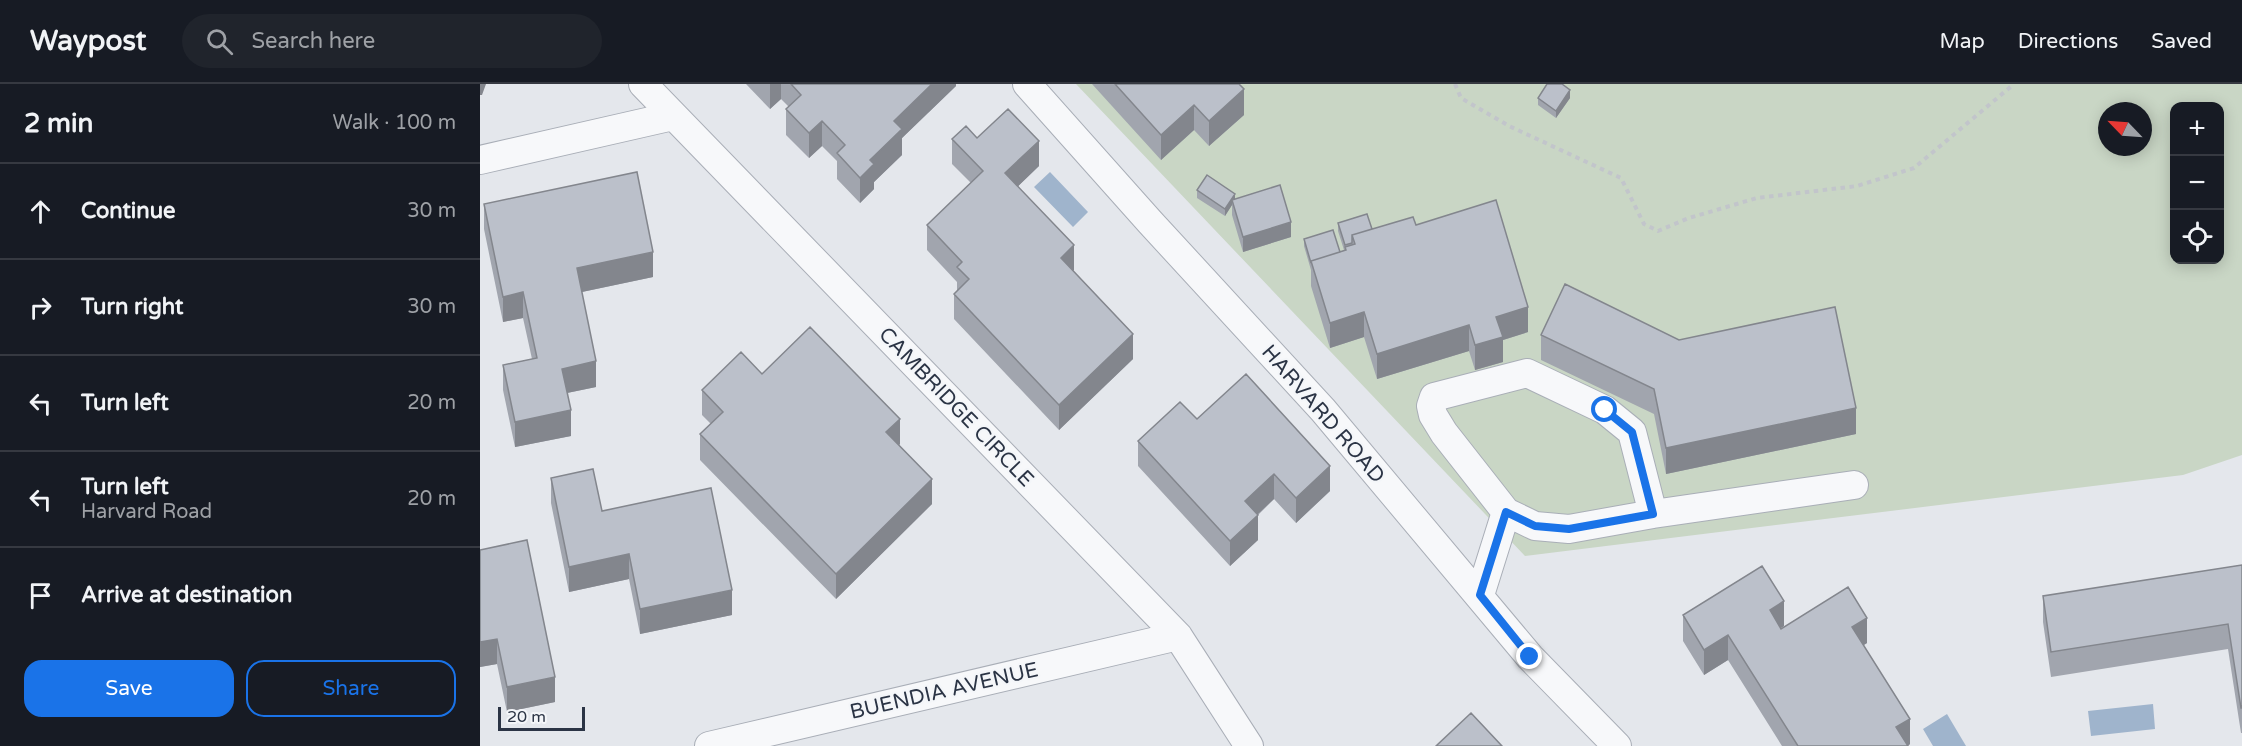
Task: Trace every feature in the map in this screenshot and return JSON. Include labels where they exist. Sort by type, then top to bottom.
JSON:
[{"type":"street","name":"CAMBRIDGE CIRCLE","points":[[643,84],[1178,636],[1249,746]]},
{"type":"street","name":"HARVARD ROAD","points":[[1027,84],[1323,410],[1530,657],[1617,746]]},
{"type":"street","points":[[480,160],[673,116]]},
{"type":"street","points":[[1653,514],[1632,432],[1605,410],[1527,373],[1434,397],[1431,406],[1433,415],[1506,512],[1535,526],[1569,529],[1653,514],[1854,485]]},
{"type":"street","points":[[1480,595],[1506,512]]},
{"type":"street","name":"BUENDIA AVENUE","points":[[709,746],[1178,636]]},
{"type":"path","points":[[1455,84],[1461,98],[1509,126],[1621,178],[1644,224],[1658,231],[1689,218],[1757,198],[1857,186],[1914,168],[2014,84]]},
{"type":"green space","points":[[1076,84],[2242,84],[2242,455],[2183,475],[1525,556]]},
{"type":"water","points":[[1050,172],[1088,212],[1073,227],[1034,187]]},
{"type":"water","points":[[2153,704],[2155,729],[2091,736],[2088,711]]},
{"type":"water","points":[[1947,714],[1966,746],[1933,746],[1923,729]]},
{"type":"building","points":[[791,84],[932,84],[894,121],[902,129],[870,160],[874,164],[860,178],[837,153],[845,145],[822,121],[809,133],[786,109],[801,95]]},
{"type":"building","points":[[1115,84],[1239,84],[1244,89],[1209,121],[1194,105],[1161,135]]},
{"type":"building","points":[[1547,84],[1562,84],[1570,90],[1556,111],[1538,98]]},
{"type":"building","points":[[1008,109],[1039,141],[1005,173],[1074,245],[1061,258],[1133,334],[1059,405],[954,294],[969,279],[957,267],[962,262],[927,225],[983,171],[952,139],[966,126],[977,138]]},
{"type":"building","points":[[637,172],[653,252],[577,268],[596,361],[562,369],[571,410],[515,422],[503,365],[537,358],[523,292],[503,297],[484,204]]},
{"type":"building","points":[[1207,175],[1235,194],[1225,209],[1197,190]]},
{"type":"building","points":[[1280,185],[1291,222],[1243,237],[1232,200]]},
{"type":"building","points":[[1496,200],[1528,307],[1496,317],[1503,337],[1475,345],[1469,325],[1377,354],[1364,312],[1330,323],[1311,261],[1346,250],[1345,247],[1355,244],[1352,235],[1413,217],[1416,225]]},
{"type":"building","points":[[1367,214],[1372,229],[1352,235],[1352,243],[1345,245],[1338,223]]},
{"type":"building","points":[[1333,230],[1340,252],[1311,261],[1311,263],[1304,239]]},
{"type":"building","points":[[1565,284],[1679,340],[1835,307],[1856,408],[1666,448],[1654,389],[1541,335]]},
{"type":"building","points":[[810,327],[900,419],[886,432],[932,479],[836,574],[700,434],[723,412],[702,390],[741,352],[762,374]]},
{"type":"building","points":[[1246,374],[1330,466],[1296,498],[1274,474],[1245,501],[1258,515],[1230,541],[1138,441],[1180,402],[1197,419]]},
{"type":"building","points":[[593,469],[602,511],[711,488],[732,590],[640,609],[629,554],[569,567],[551,478]]},
{"type":"building","points":[[527,540],[555,677],[507,687],[497,639],[480,642],[480,550]]},
{"type":"building","points":[[2242,565],[2242,708],[2228,624],[2051,652],[2043,596]]},
{"type":"building","points":[[1762,566],[1784,601],[1770,610],[1781,629],[1848,587],[1867,618],[1852,627],[1910,719],[1896,727],[1908,746],[1798,746],[1728,635],[1704,650],[1683,615]]},
{"type":"building","points":[[1471,713],[1502,746],[1436,746]]},
{"type":"route","points":[[1530,657],[1480,595],[1506,512],[1535,526],[1569,529],[1653,514],[1632,432],[1605,410]]}]
